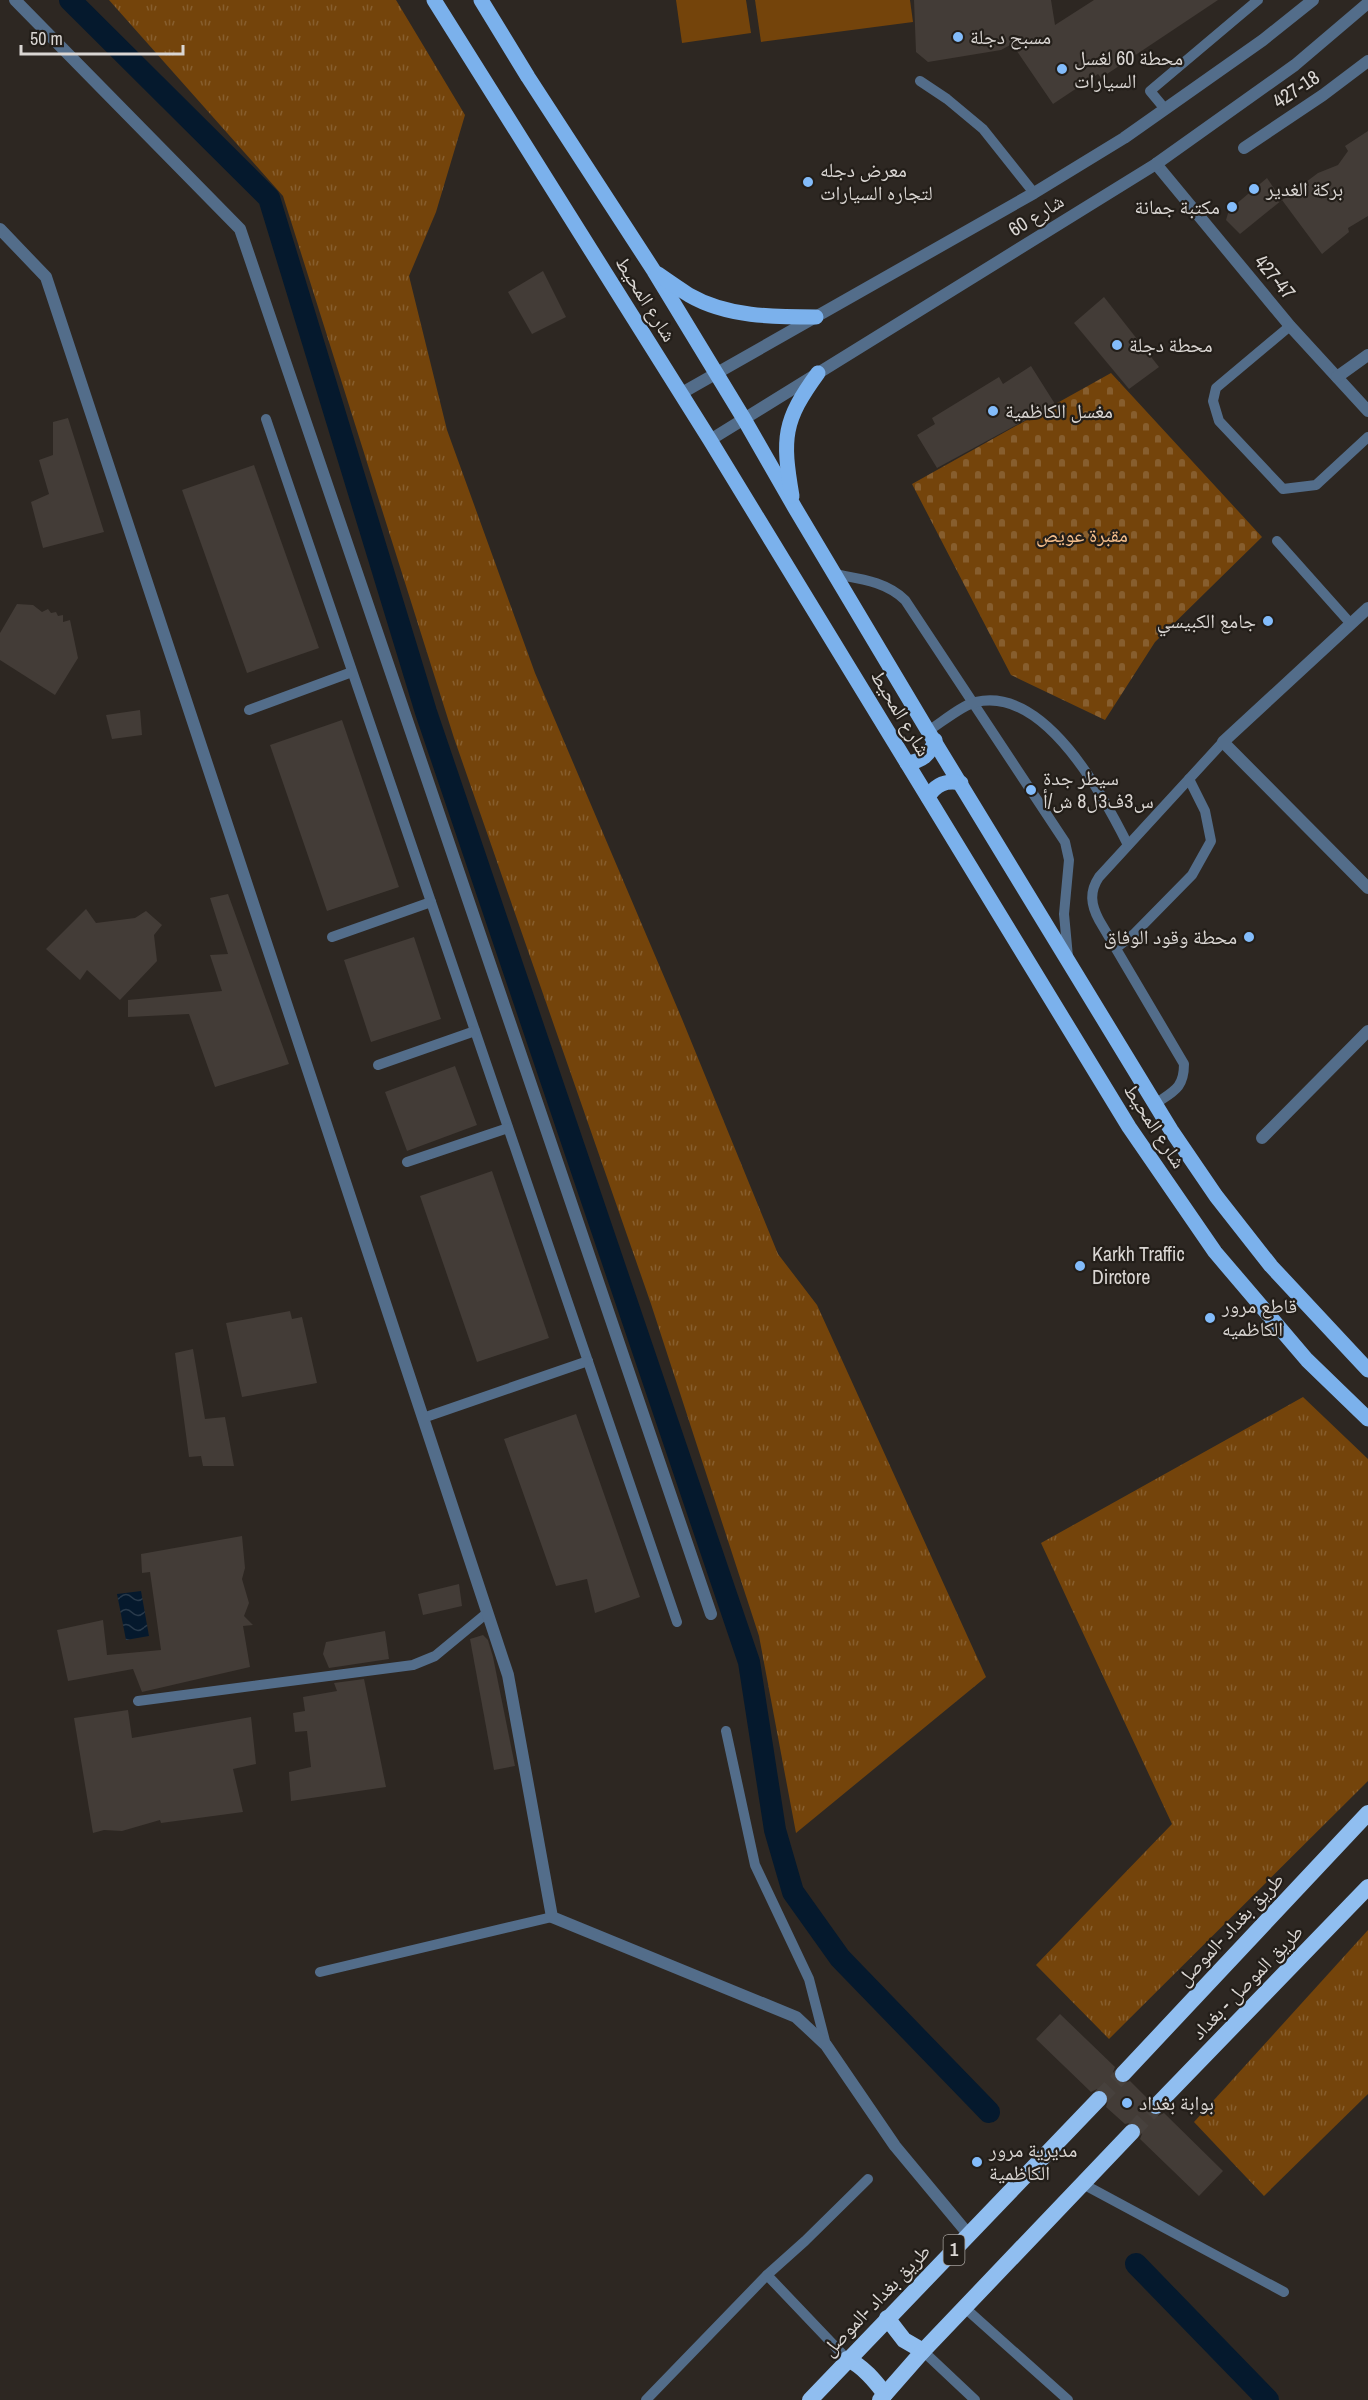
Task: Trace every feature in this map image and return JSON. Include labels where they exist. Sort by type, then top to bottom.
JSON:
[{"type":"highway","name":"طريق بغداد -الموصل","points":[[1123,2074],[1368,1813]]},
{"type":"highway","name":"طريق الموصل - بغداد","points":[[1156,2106],[1368,1887]]},
{"type":"highway","name":"طريق بغداد -الموصل","points":[[810,2400],[1099,2099]]},
{"type":"highway","points":[[847,2359],[876,2381],[883,2397],[923,2351],[1132,2132]]},
{"type":"highway","points":[[887,2318],[904,2340],[923,2351]]},
{"type":"main road","name":"شارع المحيط","points":[[434,0],[710,440],[1129,1127],[1215,1252],[1307,1360],[1368,1419]]},
{"type":"main road","name":"شارع المحيط","points":[[481,0],[528,77],[654,271],[931,736],[1155,1104],[1216,1196],[1271,1266],[1368,1370]]},
{"type":"main road","points":[[654,271],[691,296],[725,309],[767,317],[816,317]]},
{"type":"main road","points":[[795,508],[785,458],[788,426],[800,398],[818,373]]},
{"type":"main road","points":[[907,763],[925,757],[931,750],[931,736]]},
{"type":"main road","points":[[928,797],[941,783],[951,781],[961,783]]},
{"type":"street","points":[[15,0],[240,229],[711,1614]]},
{"type":"street","name":"شارع 60","points":[[681,394],[1034,193],[1124,138],[1263,40],[1313,0]]},
{"type":"street","name":"شارع 60","points":[[710,440],[1156,164],[1295,65],[1368,3]]},
{"type":"street","name":"427-18","points":[[1244,148],[1323,95],[1368,61]]},
{"type":"street","name":"427-47","points":[[1156,164],[1290,326],[1368,411]]},
{"type":"street","points":[[0,229],[46,278],[508,1675],[552,1917],[796,2017],[826,2045],[896,2146],[969,2235]]},
{"type":"street","points":[[1337,377],[1368,355]]},
{"type":"street","points":[[1368,608],[1223,742],[1368,888]]},
{"type":"street","points":[[1262,1138],[1368,1031]]},
{"type":"lane","points":[[1165,109],[1150,91],[1258,0]]},
{"type":"lane","points":[[920,81],[947,99],[983,129],[1034,193]]},
{"type":"lane","points":[[1290,326],[1216,388],[1213,401],[1219,421],[1283,489],[1316,485],[1368,437]]},
{"type":"lane","points":[[266,419],[677,1622]]},
{"type":"lane","points":[[1277,541],[1351,624]]},
{"type":"lane","points":[[834,574],[880,583],[898,593],[911,608],[1065,842],[1069,860],[1064,914],[1068,960]]},
{"type":"lane","points":[[249,710],[352,672]]},
{"type":"lane","points":[[931,736],[974,702],[1008,704],[1040,719],[1090,778],[1128,845]]},
{"type":"lane","points":[[1155,1104],[1176,1090],[1184,1078],[1185,1064],[1095,913],[1092,894],[1099,877],[1223,742]]},
{"type":"lane","points":[[1116,948],[1134,934],[1192,875],[1211,841],[1205,811],[1189,779]]},
{"type":"lane","points":[[332,938],[431,902]]},
{"type":"lane","points":[[378,1065],[475,1031]]},
{"type":"lane","points":[[407,1162],[508,1128]]},
{"type":"lane","points":[[423,1418],[588,1361]]},
{"type":"lane","points":[[138,1701],[413,1665],[435,1656],[487,1613]]},
{"type":"lane","points":[[726,1731],[755,1865],[809,1979],[826,2045]]},
{"type":"lane","points":[[320,1972],[552,1917]]},
{"type":"lane","points":[[646,2400],[767,2274],[805,2241],[868,2179]]},
{"type":"lane","points":[[1083,2184],[1284,2292]]},
{"type":"lane","points":[[767,2274],[847,2359]]},
{"type":"lane","points":[[964,2308],[1068,2400]]},
{"type":"lane","points":[[923,2351],[975,2400]]},
{"type":"green space","points":[[109,0],[396,0],[465,115],[436,212],[409,276],[447,430],[535,673],[682,1019],[778,1254],[817,1305],[986,1677],[796,1833],[759,1636],[651,1304],[454,738],[283,196]]},
{"type":"green space","points":[[676,0],[746,0],[751,33],[682,43]]},
{"type":"green space","points":[[755,0],[910,0],[913,22],[761,42]]},
{"type":"green space","name":"مقبرة عويص","points":[[1111,373],[1262,537],[1155,642],[1105,720],[1011,675],[912,484]]},
{"type":"green space","points":[[1303,1397],[1368,1459],[1368,1781],[1109,2039],[1036,1965],[1172,1824],[1041,1543]]},
{"type":"green space","points":[[1368,1930],[1368,2094],[1264,2196],[1194,2122]]},
{"type":"water","points":[[141,1591],[149,1636],[126,1640],[117,1594]]},
{"type":"building","points":[[914,0],[1051,0],[1055,25],[1094,0],[1218,0],[1101,78],[1098,74],[1053,104],[1012,44],[1001,50],[928,62],[916,52]]},
{"type":"building","points":[[1368,131],[1368,216],[1348,228],[1349,232],[1322,254],[1282,200],[1318,173],[1338,165],[1348,151],[1345,146]]},
{"type":"building","points":[[1267,178],[1282,200],[1240,234],[1226,220],[1229,210]]},
{"type":"building","points":[[543,271],[566,317],[532,334],[508,292]]},
{"type":"building","name":"محطة دجلة","points":[[1104,297],[1159,367],[1129,389],[1074,323]]},
{"type":"building","name":"مغسل الكاظمية","points":[[1031,366],[1055,404],[937,468],[917,435],[935,424],[932,418],[999,377],[1003,384]]},
{"type":"building","points":[[68,418],[104,532],[43,548],[31,502],[49,494],[39,460],[53,455],[53,422]]},
{"type":"building","points":[[254,465],[319,648],[247,673],[182,490]]},
{"type":"building","points":[[17,604],[33,605],[42,612],[48,609],[51,613],[56,612],[58,616],[63,615],[63,622],[70,620],[78,658],[55,695],[0,660],[0,633]]},
{"type":"building","points":[[140,710],[142,735],[112,739],[106,715]]},
{"type":"building","points":[[342,720],[399,887],[327,911],[270,745]]},
{"type":"building","points":[[228,894],[289,1064],[215,1087],[189,1014],[128,1017],[128,1000],[222,991],[210,955],[228,954],[210,898]]},
{"type":"building","points":[[86,909],[96,923],[135,918],[146,911],[162,925],[154,935],[157,961],[120,1000],[87,970],[80,980],[46,949]]},
{"type":"building","points":[[414,937],[441,1019],[371,1042],[344,960]]},
{"type":"building","points":[[455,1066],[477,1125],[407,1151],[385,1092]]},
{"type":"building","points":[[492,1171],[549,1338],[477,1362],[420,1196]]},
{"type":"building","points":[[290,1311],[292,1319],[302,1317],[317,1383],[242,1397],[226,1323]]},
{"type":"building","points":[[193,1349],[205,1419],[225,1417],[234,1466],[203,1466],[201,1456],[189,1457],[175,1353]]},
{"type":"building","points":[[576,1414],[640,1597],[595,1613],[587,1579],[556,1586],[504,1439]]},
{"type":"building","points":[[242,1536],[245,1568],[242,1579],[249,1603],[244,1616],[253,1625],[243,1626],[250,1667],[142,1692],[133,1669],[68,1681],[57,1630],[103,1620],[107,1655],[161,1650],[150,1572],[142,1573],[141,1554]]},
{"type":"building","points":[[459,1584],[462,1606],[423,1615],[418,1594]]},
{"type":"building","points":[[385,1631],[389,1659],[329,1668],[323,1654],[326,1642]]},
{"type":"building","points":[[483,1635],[488,1640],[493,1657],[515,1766],[494,1770],[470,1639]]},
{"type":"building","points":[[364,1679],[386,1787],[291,1801],[289,1772],[311,1767],[307,1731],[295,1732],[293,1713],[305,1711],[303,1697],[337,1691],[334,1683]]},
{"type":"building","points":[[128,1710],[132,1738],[251,1717],[256,1764],[233,1769],[243,1812],[161,1823],[160,1820],[122,1831],[104,1830],[93,1833],[74,1718]]},
{"type":"building","name":"بوابة بغداد","points":[[1060,2014],[1115,2067],[1113,2072],[1115,2081],[1121,2084],[1130,2081],[1148,2099],[1146,2108],[1149,2114],[1158,2116],[1164,2113],[1223,2171],[1199,2196],[1140,2139],[1142,2134],[1140,2125],[1134,2122],[1125,2124],[1106,2107],[1109,2097],[1106,2091],[1097,2089],[1091,2092],[1036,2039]]},
{"type":"waterway","points":[[70,0],[269,198],[426,712],[749,1662],[775,1830],[793,1892],[840,1958],[989,2112]]},
{"type":"waterway","points":[[1136,2264],[1268,2400]]},
{"type":"tunnel","points":[[1099,2099],[1123,2074]]},
{"type":"tunnel","points":[[1132,2132],[1156,2106]]},
{"type":"place","name":"مسبح دجلة","points":[[958,37]]},
{"type":"place","name":"محطة 60 لغسل السيارات","points":[[1062,69]]},
{"type":"place","name":"معرض دجله لتجاره السيارات","points":[[808,182]]},
{"type":"place","name":"بركة الغدير","points":[[1254,189]]},
{"type":"place","name":"مكتبة جمانة","points":[[1232,207]]},
{"type":"place","name":"محطة دجلة","points":[[1117,345]]},
{"type":"place","name":"مغسل الكاظمية","points":[[993,411]]},
{"type":"place","name":"جامع الكبيسي","points":[[1268,621]]},
{"type":"place","name":"سيطر جدة س3ف3ل8 ش/أ","points":[[1031,790]]},
{"type":"place","name":"محطة وقود الوفاق","points":[[1249,937]]},
{"type":"place","name":"Karkh Traffic Dirctore","points":[[1080,1266]]},
{"type":"place","name":"قاطع مرور الكاظميه","points":[[1210,1318]]},
{"type":"place","name":"بوابة بغداد","points":[[1127,2103]]},
{"type":"place","name":"مديرية مرور الكاظمية","points":[[977,2162]]}]
